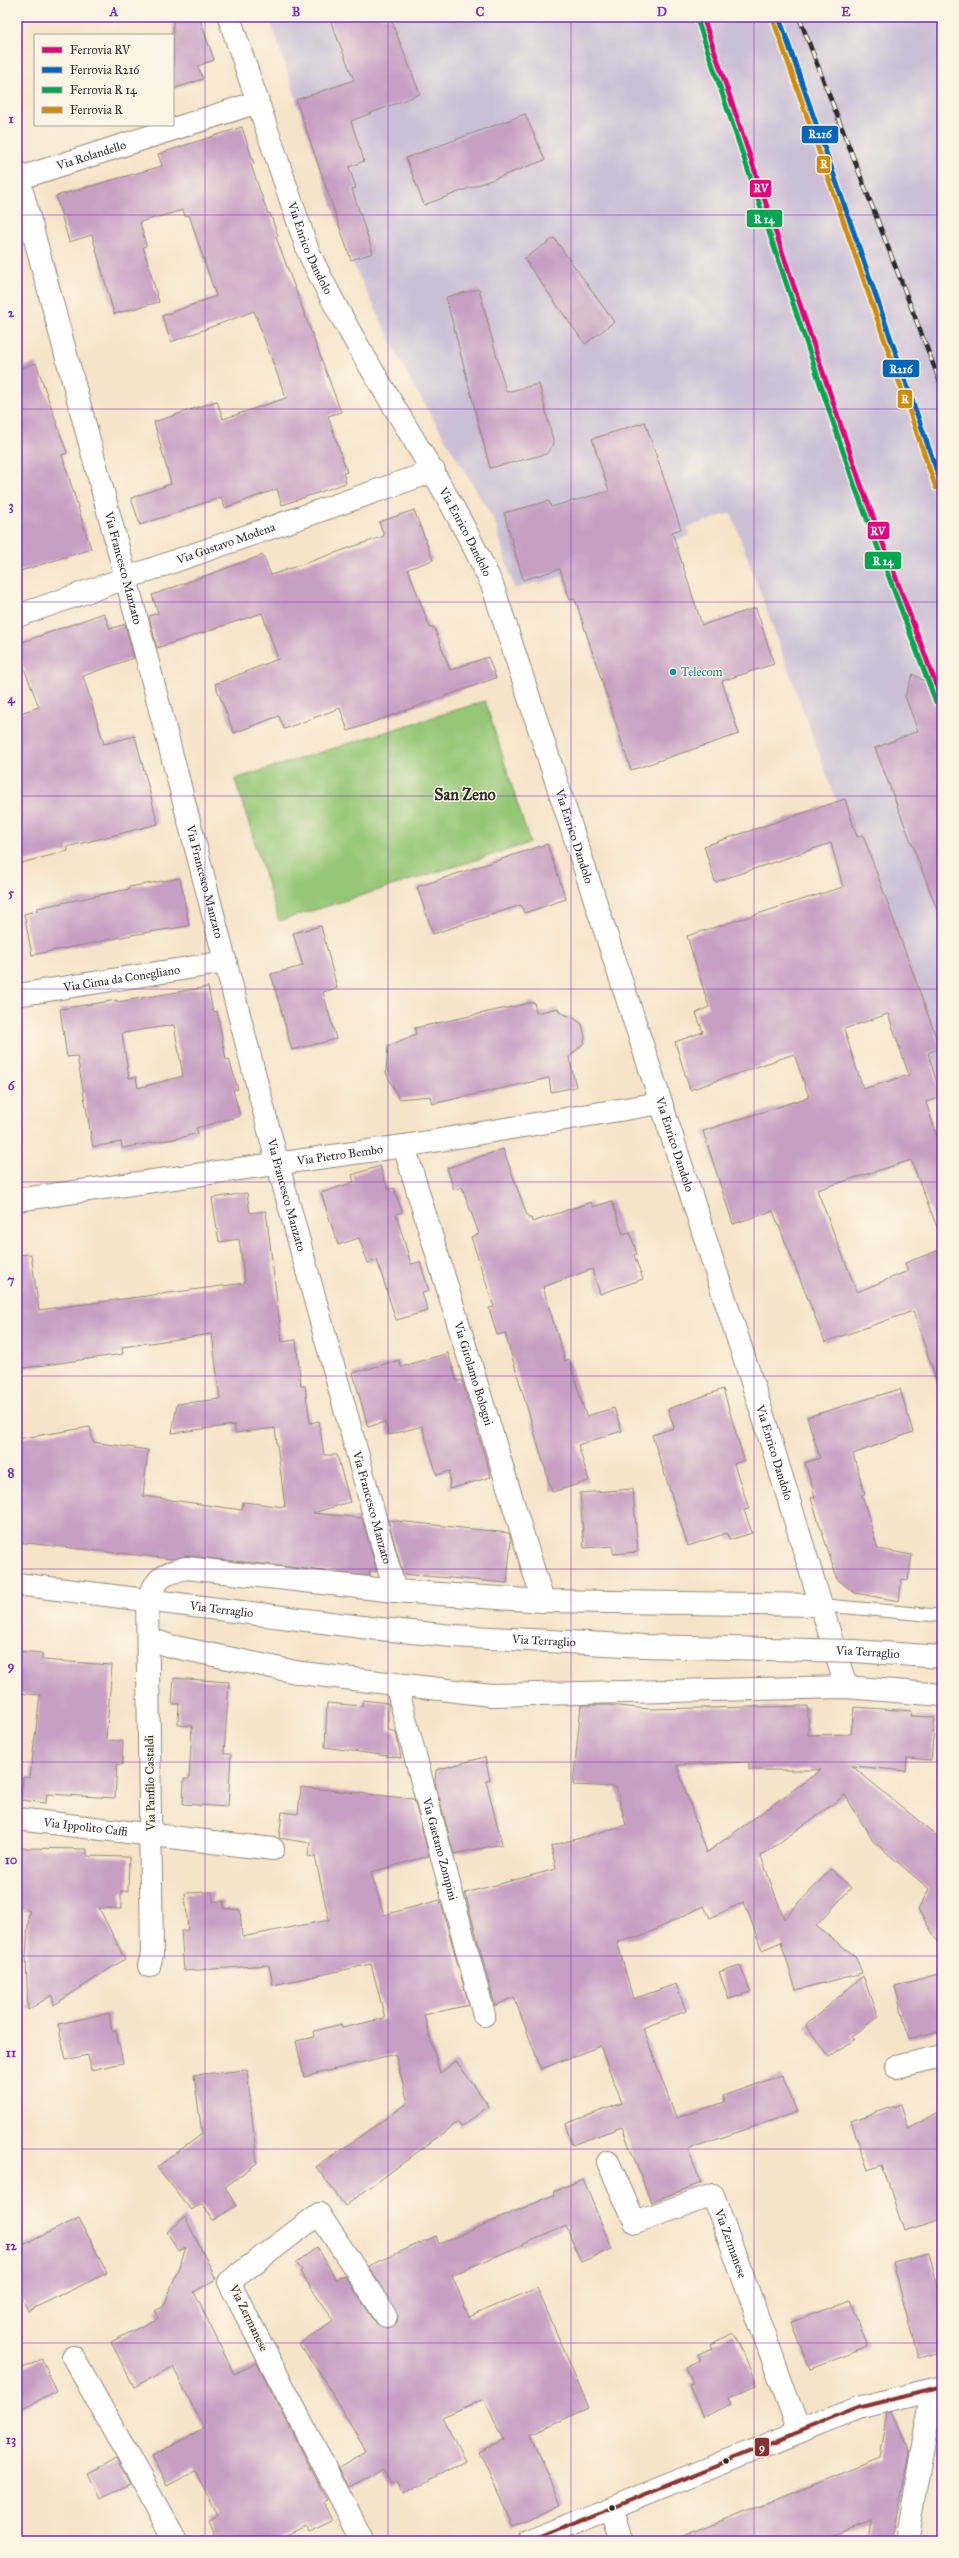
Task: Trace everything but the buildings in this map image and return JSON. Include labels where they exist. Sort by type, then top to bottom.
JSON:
[{"type":"street","name":"Via Enrico Dandolo","points":[[229,17],[308,251],[326,288],[434,471],[493,587],[661,1103],[822,1605],[846,1687]]},
{"type":"street","name":"Via Rolandello","points":[[18,177],[258,102]]},
{"type":"street","name":"Via Francesco Manzato","points":[[18,177],[126,578],[278,1165],[395,1591]]},
{"type":"street","name":"Via Gustavo Modena","points":[[17,616],[434,471]]},
{"type":"street","name":"Via Cima da Conegliano","points":[[17,995],[226,962]]},
{"type":"street","name":"Via Pietro Bembo","points":[[17,1200],[278,1165],[404,1146],[661,1103]]},
{"type":"street","name":"Via Girolamo Bologni","points":[[404,1146],[543,1601]]},
{"type":"street","points":[[147,1600],[155,1582],[169,1572],[186,1568],[395,1591],[543,1601],[822,1605]]},
{"type":"street","name":"Via Terraglio","points":[[17,1584],[370,1628],[453,1636],[644,1646],[854,1651],[942,1657]]},
{"type":"street","name":"Via Panfilo Castaldi","points":[[147,1600],[152,1954],[149,1966]]},
{"type":"street","points":[[148,1638],[170,1646],[301,1673],[491,1695],[846,1687],[942,1695]]},
{"type":"street","name":"Via Gaetano Zompini","points":[[396,1684],[484,2015]]},
{"type":"street","name":"Via Ippolito Caffi","points":[[17,1819],[273,1849]]},
{"type":"street","points":[[896,2067],[942,2056]]},
{"type":"street","name":"Via Zermanese","points":[[608,2162],[635,2222],[713,2195],[799,2431]]},
{"type":"street","name":"Via Zermanese","points":[[363,2541],[229,2282],[320,2214],[386,2316]]},
{"type":"street","points":[[73,2356],[176,2541]]},
{"type":"street","points":[[530,2541],[858,2408],[937,2388],[906,2541]]},
{"type":"street","points":[[611,2509],[622,2541]]},
{"type":"lane","points":[[822,1605],[942,1616]]},
{"type":"shaded area","points":[[269,17],[942,17],[942,1090],[731,513],[688,527],[690,536],[537,584],[536,582],[514,589],[495,522],[411,382],[351,260]]},
{"type":"green space","points":[[485,701],[530,843],[279,921],[235,779]]},
{"type":"railway","points":[[799,17],[942,387]]},
{"type":"rail line","name":"RV","points":[[703,17],[861,485],[942,700]]},
{"type":"rail line","name":"R216","points":[[779,17],[942,486]]},
{"type":"rail line","name":"R","points":[[773,19],[936,488]]},
{"type":"transit line","points":[[697,19],[855,487],[936,702]]},
{"type":"transit line","name":"9","points":[[530,2541],[858,2408],[942,2387]]},
{"type":"place","name":"Telecom","points":[[673,672]]},
{"type":"district","name":"San Zeno","points":[[465,794]]}]
